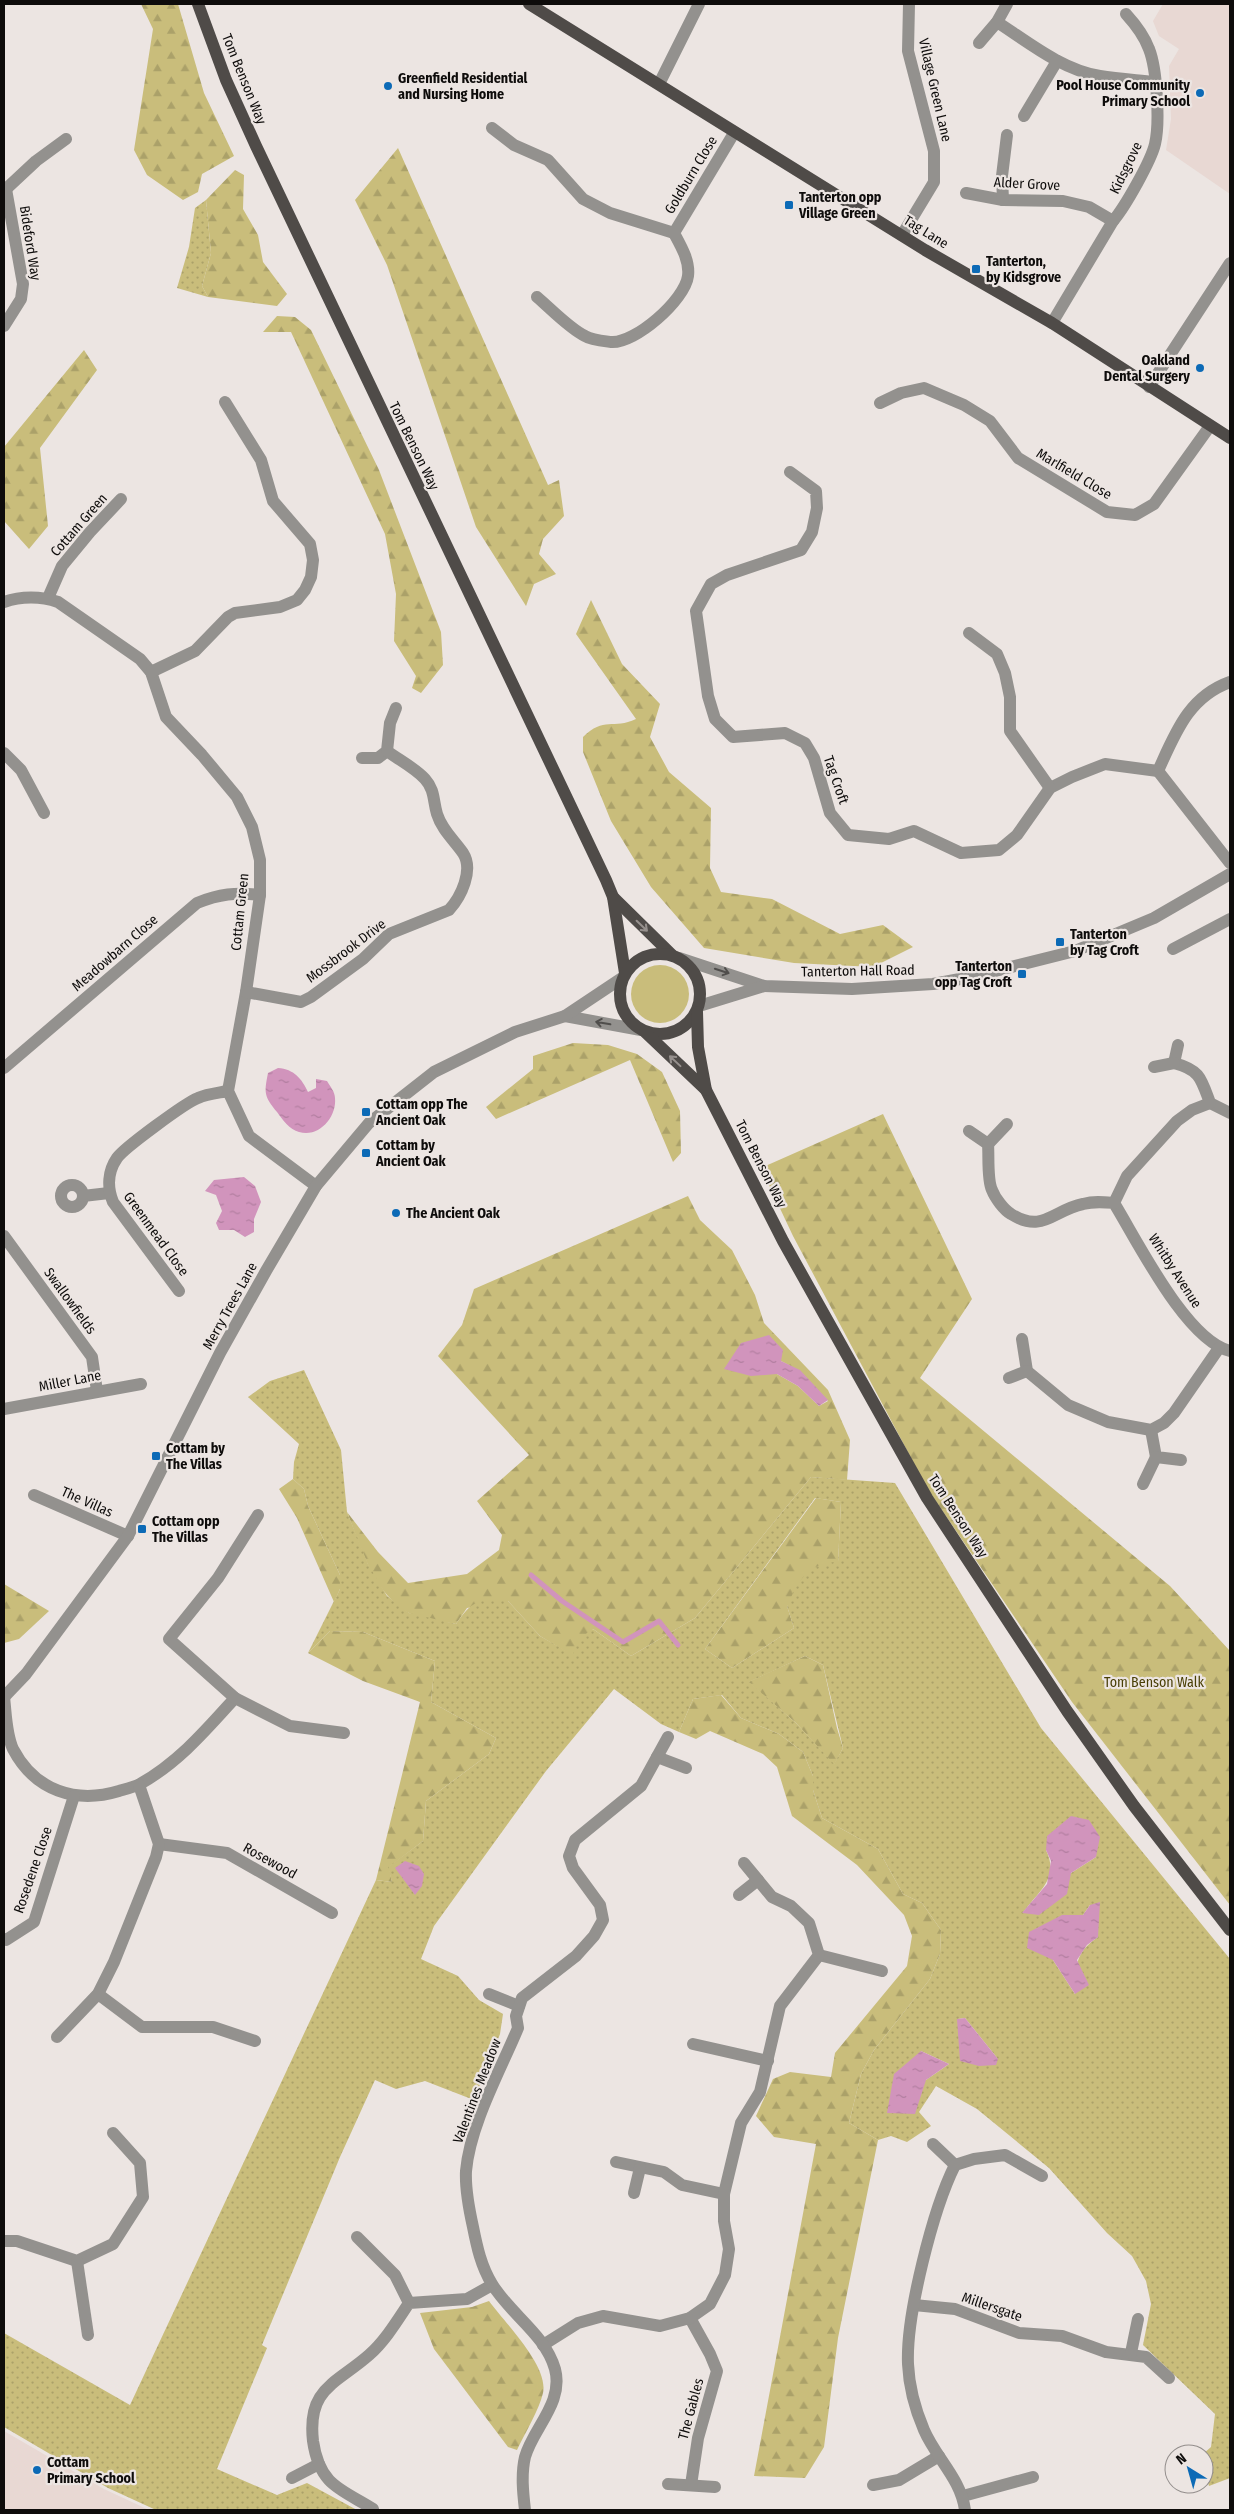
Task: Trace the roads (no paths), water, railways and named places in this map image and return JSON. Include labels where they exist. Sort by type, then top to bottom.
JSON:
[{"type":"main road","name":"Tom Benson Way","points":[[198,4],[226,80],[256,146],[613,897],[624,976]]},
{"type":"main road","name":"Tag Lane","points":[[529,4],[734,132],[1052,323],[1230,438]]},
{"type":"main road","name":"Tom Benson Way","points":[[613,897],[676,956]]},
{"type":"main road","points":[[659,953],[676,956],[690,966],[698,979],[701,992],[698,1009],[680,1029],[668,1034],[656,1034],[643,1030],[624,1013],[620,990],[624,976],[634,963],[646,956],[659,953]]},
{"type":"main road","name":"Tom Benson Way","points":[[698,1009],[698,1047],[706,1090],[829,1325],[927,1498],[1067,1711],[1156,1835],[1230,1930]]},
{"type":"main road","name":"Tom Benson Way","points":[[643,1030],[706,1090]]},
{"type":"street","points":[[659,84],[699,4]]},
{"type":"street","name":"Village Green Lane","points":[[902,234],[934,182],[934,151],[908,51],[908,4]]},
{"type":"street","points":[[978,43],[997,22],[1007,4]]},
{"type":"street","name":"Kidsgrove","points":[[1052,323],[1113,221],[1123,209],[1155,145],[1158,118],[1150,51],[1138,27],[1126,14]]},
{"type":"street","points":[[997,22],[1057,61],[1098,76],[1154,82]]},
{"type":"street","points":[[1024,116],[1057,61]]},
{"type":"street","name":"Goldburn Close","points":[[492,128],[514,145],[548,160],[583,199],[610,213],[674,234],[688,264],[688,278],[685,286],[674,301],[650,325],[630,339],[612,342],[585,336],[537,297]]},
{"type":"street","name":"Goldburn Close","points":[[674,234],[734,132]]},
{"type":"street","points":[[1003,200],[1002,176],[1007,135]]},
{"type":"street","name":"Bideford Way","points":[[4,326],[21,299],[23,284],[5,188],[36,160],[66,139]]},
{"type":"street","name":"Alder Grove","points":[[966,193],[1003,200],[1063,201],[1089,207],[1113,221]]},
{"type":"street","points":[[1149,387],[1230,263]]},
{"type":"street","name":"Marlfield Close","points":[[880,403],[900,393],[924,388],[964,405],[990,421],[1018,458],[1107,512],[1121,515],[1135,515],[1154,504],[1210,426]]},
{"type":"street","points":[[151,672],[196,651],[235,613],[280,607],[297,600],[305,590],[311,577],[313,560],[310,544],[274,501],[261,460],[225,402]]},
{"type":"street","name":"Tag Croft","points":[[790,472],[816,491],[817,508],[812,532],[801,550],[727,575],[712,584],[696,611],[708,696],[715,719],[733,737],[785,733],[805,743],[814,758],[830,813],[848,835],[889,839],[914,831],[961,852],[999,850],[1017,835],[1050,788]]},
{"type":"street","name":"Cottam Green","points":[[48,598],[62,566],[121,499]]},
{"type":"street","name":"Cottam Green","points":[[4,602],[23,597],[48,598],[68,608],[133,653],[151,672],[166,717],[202,755],[237,797],[252,827],[260,860],[260,895],[246,992],[228,1091]]},
{"type":"street","points":[[969,633],[997,654],[1005,672],[1010,697],[1010,731],[1050,788],[1105,764],[1158,771],[1230,863]]},
{"type":"street","points":[[1158,771],[1176,733],[1196,702],[1230,682]]},
{"type":"street","points":[[362,758],[378,758],[387,751],[390,723],[396,708]]},
{"type":"street","name":"Mossbrook Drive","points":[[246,992],[301,1002],[311,997],[363,959],[389,934],[448,910],[455,903],[467,877],[464,856],[444,829],[437,814],[434,793],[424,778],[387,751]]},
{"type":"street","points":[[4,753],[21,770],[44,813]]},
{"type":"street","name":"Tanterton Hall Road","points":[[676,956],[764,986],[816,989],[892,988],[971,977],[1075,951],[1125,931],[1190,899],[1230,874]]},
{"type":"street","name":"Meadowbarn Close","points":[[4,1068],[197,903],[220,894],[241,892],[260,895]]},
{"type":"street","points":[[1173,949],[1230,918]]},
{"type":"street","name":"Merry Trees Lane","points":[[4,1697],[26,1674],[128,1536],[220,1353],[316,1186],[370,1123],[434,1072],[515,1032],[565,1016],[624,976]]},
{"type":"street","name":"Tanterton Hall Road","points":[[698,1009],[764,986]]},
{"type":"street","name":"Merry Trees Lane","points":[[565,1016],[643,1030]]},
{"type":"street","points":[[1174,1063],[1178,1045]]},
{"type":"street","points":[[1154,1067],[1174,1063],[1191,1067],[1200,1077],[1210,1103],[1230,1113]]},
{"type":"street","points":[[228,1091],[249,1136],[316,1186]]},
{"type":"street","name":"Greenmead Close","points":[[179,1291],[113,1202],[109,1193],[109,1177],[118,1157],[184,1105],[200,1097],[228,1091]]},
{"type":"street","points":[[1007,1124],[988,1144],[991,1190],[1006,1211],[1024,1222],[1033,1223],[1082,1204],[1098,1202],[1114,1204],[1127,1176],[1177,1121],[1192,1110],[1210,1103]]},
{"type":"street","points":[[969,1131],[988,1144]]},
{"type":"street","name":"Greenmead Close","points":[[83,1196],[109,1193]]},
{"type":"street","name":"Whitby Avenue","points":[[1114,1204],[1174,1302],[1196,1329],[1225,1350],[1174,1413],[1164,1423],[1151,1430]]},
{"type":"street","name":"Swallowfields","points":[[4,1236],[92,1357],[97,1391]]},
{"type":"street","points":[[1022,1339],[1026,1371],[1068,1405],[1108,1422],[1151,1430],[1156,1456],[1142,1484]]},
{"type":"street","points":[[1009,1378],[1026,1371]]},
{"type":"street","name":"Miller Lane","points":[[4,1409],[141,1384]]},
{"type":"street","points":[[1156,1456],[1182,1460]]},
{"type":"street","name":"The Villas","points":[[34,1495],[128,1536]]},
{"type":"street","points":[[258,1515],[218,1578],[169,1640],[235,1698],[290,1726],[344,1733]]},
{"type":"street","points":[[4,1697],[13,1748],[31,1773],[50,1789],[74,1796],[103,1796],[139,1785],[185,1753],[235,1698]]},
{"type":"street","points":[[490,1994],[519,2006],[522,1998],[576,1956],[594,1936],[603,1920],[600,1905],[573,1868],[569,1856],[576,1840],[641,1786],[668,1737]]},
{"type":"street","points":[[658,1757],[686,1768]]},
{"type":"street","points":[[57,2037],[98,1994],[114,1962],[156,1857],[159,1844],[139,1785]]},
{"type":"street","name":"Rosedene Close","points":[[4,1939],[6,1940],[34,1922],[74,1796]]},
{"type":"street","name":"Rosewood","points":[[159,1844],[227,1853],[332,1913]]},
{"type":"street","points":[[744,1863],[772,1897],[791,1906],[809,1923],[819,1955]]},
{"type":"street","points":[[739,1895],[758,1880]]},
{"type":"street","points":[[819,1955],[882,1971]]},
{"type":"street","points":[[543,2345],[578,2323],[603,2316],[660,2326],[690,2318],[710,2304],[725,2275],[729,2249],[724,2221],[724,2194],[741,2123],[760,2092],[780,2006],[819,1955]]},
{"type":"street","points":[[98,1994],[142,2027],[213,2026],[255,2041]]},
{"type":"street","name":"Valentines Meadow","points":[[519,2006],[516,2016],[518,2028],[472,2142],[466,2171],[467,2200],[478,2256],[492,2285],[543,2345],[555,2370],[556,2391],[546,2417],[526,2456],[523,2488],[525,2510]]},
{"type":"street","points":[[692,2044],[768,2061]]},
{"type":"street","points":[[4,2240],[17,2241],[77,2261],[113,2244],[143,2198],[140,2163],[113,2133]]},
{"type":"street","points":[[933,2144],[955,2165]]},
{"type":"street","points":[[955,2165],[974,2159],[1005,2155],[1042,2176]]},
{"type":"street","points":[[616,2162],[664,2172],[682,2185],[724,2194]]},
{"type":"street","points":[[955,2165],[934,2222],[914,2305],[908,2363],[911,2389],[925,2432],[963,2496],[965,2510]]},
{"type":"street","points":[[634,2193],[640,2168]]},
{"type":"street","points":[[357,2237],[395,2275],[409,2303]]},
{"type":"street","points":[[77,2261],[88,2335]]},
{"type":"street","points":[[409,2303],[467,2298],[492,2285]]},
{"type":"street","points":[[373,2510],[329,2480],[319,2464],[315,2456],[312,2426],[316,2402],[331,2382],[369,2354],[392,2328],[409,2303]]},
{"type":"street","name":"Millersgate","points":[[914,2305],[955,2308],[1019,2333],[1062,2336],[1098,2350],[1146,2357],[1169,2378]]},
{"type":"street","name":"The Gables","points":[[690,2318],[710,2354],[716,2371],[698,2438],[691,2485]]},
{"type":"street","points":[[1131,2354],[1138,2319]]},
{"type":"street","points":[[873,2485],[899,2480],[939,2456]]},
{"type":"street","points":[[292,2478],[319,2464]]},
{"type":"street","points":[[963,2496],[1033,2477]]},
{"type":"street","points":[[668,2484],[715,2487]]},
{"type":"water","points":[[278,1068],[289,1070],[297,1076],[308,1092],[316,1088],[316,1079],[327,1081],[334,1094],[335,1105],[330,1119],[320,1129],[306,1133],[289,1127],[267,1098],[266,1085],[268,1073]]},
{"type":"water","points":[[244,1177],[255,1186],[261,1202],[254,1219],[254,1232],[245,1237],[234,1230],[219,1230],[216,1223],[222,1211],[216,1195],[205,1191],[214,1180]]},
{"type":"water","points":[[769,1335],[783,1350],[781,1361],[800,1370],[828,1400],[819,1406],[798,1386],[777,1374],[751,1376],[724,1369],[741,1343]]},
{"type":"water","points":[[1071,1816],[1089,1820],[1100,1837],[1096,1857],[1071,1873],[1067,1894],[1039,1915],[1022,1913],[1047,1884],[1051,1861],[1046,1850],[1047,1836]]},
{"type":"water","points":[[405,1861],[419,1866],[424,1874],[422,1886],[415,1895],[395,1868]]},
{"type":"water","points":[[1100,1902],[1098,1937],[1087,1945],[1077,1960],[1089,1985],[1075,1994],[1053,1960],[1027,1948],[1029,1932],[1062,1915],[1083,1915],[1090,1905]]},
{"type":"water","points":[[965,2018],[998,2059],[996,2065],[979,2066],[960,2061],[957,2019]]},
{"type":"water","points":[[921,2051],[949,2064],[926,2080],[915,2114],[887,2113],[894,2074]]},
{"type":"waterway","points":[[531,1575],[562,1601],[623,1642],[659,1621],[678,1645]]},
{"type":"place","name":"Greenfield Residential and Nursing Home","points":[[388,86]]},
{"type":"place","name":"Pool House Community Primary School","points":[[1200,93]]},
{"type":"place","name":"Tanterton opp Village Green","points":[[789,205]]},
{"type":"place","name":"Tanterton, by Kidsgrove","points":[[976,269]]},
{"type":"place","name":"Oakland Dental Surgery","points":[[1200,368]]},
{"type":"place","name":"Tanterton by Tag Croft","points":[[1060,942]]},
{"type":"place","name":"Tanterton opp Tag Croft","points":[[1022,974]]},
{"type":"place","name":"Cottam opp The Ancient Oak","points":[[366,1112]]},
{"type":"place","name":"Cottam by Ancient Oak","points":[[366,1153]]},
{"type":"place","name":"The Ancient Oak","points":[[396,1213]]},
{"type":"place","name":"Cottam by The Villas","points":[[156,1456]]},
{"type":"place","name":"Cottam opp The Villas","points":[[142,1529]]},
{"type":"place","name":"Cottam Primary School","points":[[37,2470]]},
{"type":"park label","name":"Tom Benson Walk","points":[[1154,1682]]}]
